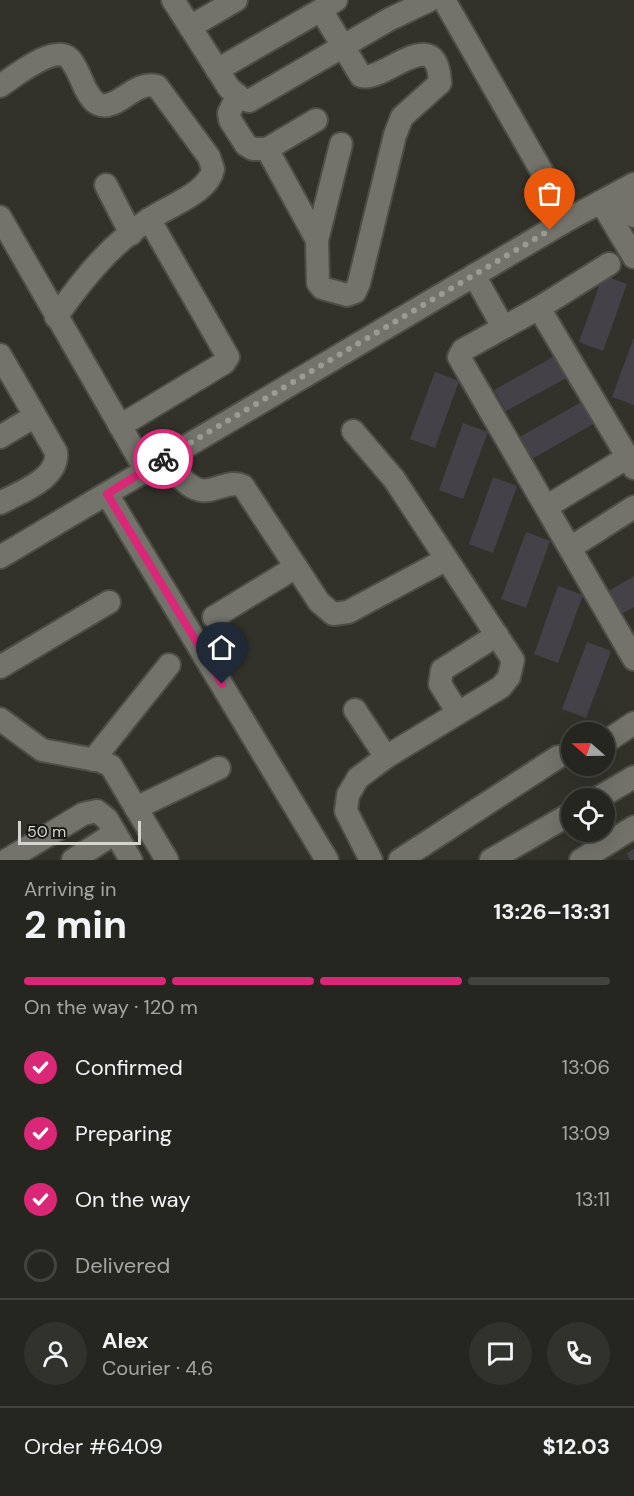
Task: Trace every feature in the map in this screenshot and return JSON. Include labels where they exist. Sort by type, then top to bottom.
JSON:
[{"type":"street","points":[[172,0],[217,70],[237,96],[249,101],[430,0]]},
{"type":"street","points":[[190,27],[236,0]]},
{"type":"street","points":[[444,0],[569,219]]},
{"type":"street","points":[[217,70],[329,5],[343,47],[361,76],[369,78],[378,75],[408,56],[418,54],[432,60],[440,74],[440,83],[414,104],[402,117],[398,126],[359,283],[355,292],[347,295],[322,288],[318,283],[317,240],[341,144]]},
{"type":"street","points":[[0,86],[47,56],[60,54],[70,59],[90,96],[97,104],[109,105],[147,85],[159,88],[208,157],[213,169],[205,185],[149,219],[90,272],[56,317]]},
{"type":"street","points":[[237,96],[229,113],[230,120],[246,145],[253,149],[267,149],[316,120]]},
{"type":"street","points":[[267,149],[317,240]]},
{"type":"street","points":[[106,185],[131,234]]},
{"type":"street","points":[[0,557],[569,219],[618,193]]},
{"type":"street","points":[[618,193],[634,216]]},
{"type":"street","points":[[618,193],[634,257]]},
{"type":"street","points":[[0,217],[120,426],[154,464],[198,489],[208,490],[235,483],[243,486],[318,602],[328,612],[338,615],[348,612],[445,560]]},
{"type":"street","points":[[120,426],[228,359],[226,351],[149,219]]},
{"type":"street","points":[[609,264],[539,308],[463,350],[459,357],[634,659]]},
{"type":"street","points":[[474,275],[503,327]]},
{"type":"street","points":[[539,308],[631,463],[546,507]]},
{"type":"street","points":[[0,355],[8,386],[35,416],[56,452],[56,465],[51,472],[0,503]]},
{"type":"street","points":[[0,437],[35,416]]},
{"type":"street","points":[[353,431],[394,479],[445,560],[513,660],[509,676],[501,687],[386,757],[358,778],[346,803],[349,819],[371,860]]},
{"type":"street","points":[[107,494],[327,860]]},
{"type":"street","points":[[570,548],[634,507]]},
{"type":"street","points":[[214,617],[296,567]]},
{"type":"street","points":[[0,667],[109,602]]},
{"type":"street","points":[[458,713],[440,684],[442,670],[497,635]]},
{"type":"street","points":[[93,760],[169,665]]},
{"type":"street","points":[[355,710],[386,757]]},
{"type":"street","points":[[0,719],[42,750],[111,766],[167,860]]},
{"type":"street","points":[[615,736],[634,723]]},
{"type":"street","points":[[400,860],[558,757]]},
{"type":"street","points":[[136,808],[219,768]]},
{"type":"street","points":[[615,788],[634,777]]},
{"type":"street","points":[[7,860],[90,812],[103,814],[131,860]]},
{"type":"street","points":[[491,860],[514,854],[561,821]]},
{"type":"street","points":[[581,860],[634,827]]},
{"type":"street","points":[[78,859],[115,833]]},
{"type":"building","points":[[603,275],[627,284],[603,351],[579,342]]},
{"type":"building","points":[[634,337],[634,405],[612,397]]},
{"type":"building","points":[[558,354],[570,376],[506,411],[494,390]]},
{"type":"building","points":[[435,372],[459,381],[435,448],[410,439]]},
{"type":"building","points":[[583,401],[595,423],[530,460],[518,438]]},
{"type":"building","points":[[463,423],[488,432],[463,499],[439,490]]},
{"type":"building","points":[[493,477],[517,486],[493,553],[469,544]]},
{"type":"building","points":[[526,532],[550,541],[526,608],[501,599]]},
{"type":"building","points":[[634,576],[634,607],[620,615],[607,592]]},
{"type":"building","points":[[558,586],[583,595],[558,663],[534,654]]},
{"type":"building","points":[[587,642],[611,651],[586,718],[562,709]]},
{"type":"building","points":[[634,849],[634,860],[630,860],[627,853]]},
{"type":"way so far","points":[[163,459],[550,230]]},
{"type":"route","points":[[163,459],[107,494],[222,684]]}]
